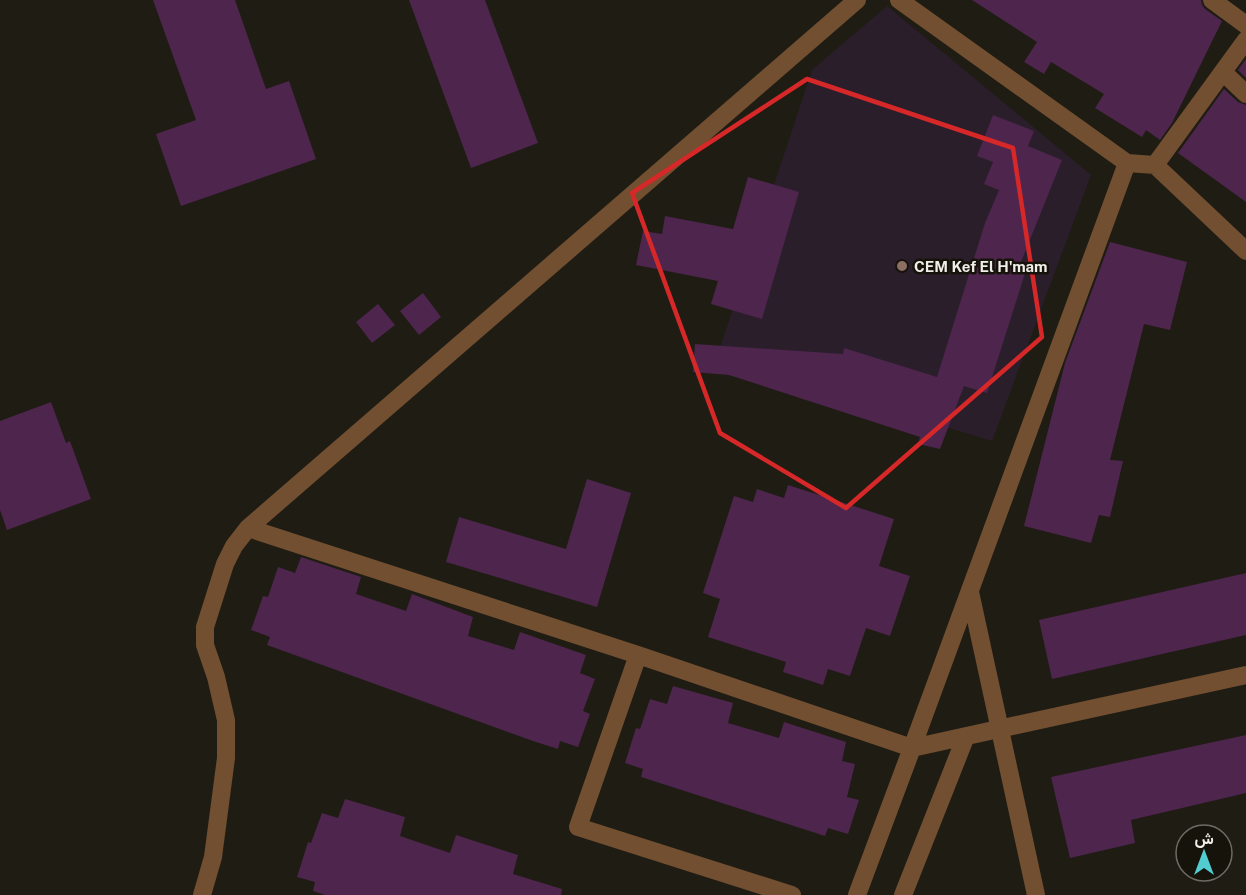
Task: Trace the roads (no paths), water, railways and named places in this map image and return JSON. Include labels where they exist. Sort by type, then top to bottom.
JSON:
[{"type":"street","points":[[202,895],[213,857],[226,758],[226,720],[216,677],[205,645],[205,627],[225,564],[234,546],[248,528],[857,0]]},
{"type":"street","points":[[899,0],[1126,163],[1155,165],[1246,251]]},
{"type":"street","points":[[1212,0],[1246,25]]},
{"type":"street","points":[[1155,165],[1246,40]]},
{"type":"street","points":[[1223,72],[1246,94]]},
{"type":"street","points":[[857,895],[1126,163]]},
{"type":"street","points":[[248,528],[639,655],[912,748],[1246,675]]},
{"type":"street","points":[[970,591],[1036,895]]},
{"type":"street","points":[[639,655],[578,827],[792,895]]},
{"type":"street","points":[[903,895],[966,736]]},
{"type":"place","name":"CEM Kef El H'mam","points":[[902,266]]}]
